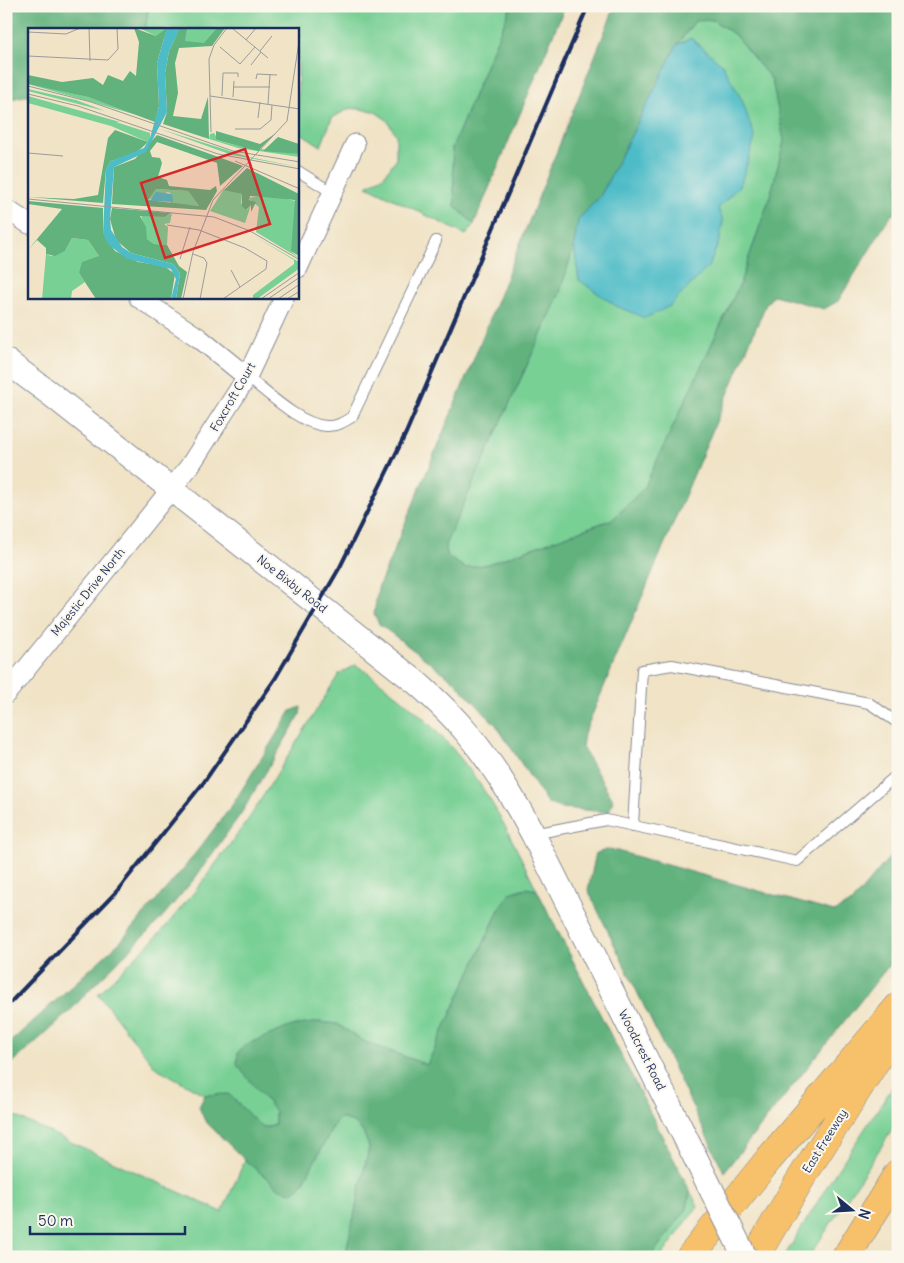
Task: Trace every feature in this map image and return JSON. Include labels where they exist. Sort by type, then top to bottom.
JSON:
[{"type":"highway","points":[[690,1257],[768,1159],[898,1007]]},
{"type":"highway","name":"East Freeway","points":[[755,1257],[800,1180],[898,1026]]},
{"type":"highway","points":[[847,1257],[898,1173]]},
{"type":"street","points":[[299,266],[356,144]]},
{"type":"street","points":[[6,208],[28,223]]},
{"type":"street","points":[[140,299],[199,338],[247,377]]},
{"type":"street","name":"Foxcroft Court","points":[[171,489],[189,467],[247,377],[284,299]]},
{"type":"street","name":"Noe Bixby Road","points":[[6,362],[52,395],[418,683],[444,708],[488,759],[512,796],[536,839]]},
{"type":"street","name":"Majestic Drive North","points":[[6,694],[171,489]]},
{"type":"street","name":"Woodcrest Road","points":[[536,839],[745,1257]]},
{"type":"lane","points":[[299,171],[333,193]]},
{"type":"lane","points":[[247,377],[298,418],[326,426],[340,425],[352,417],[436,241]]},
{"type":"lane","points":[[633,826],[642,670],[672,665],[869,703],[898,723]]},
{"type":"lane","points":[[536,839],[606,820],[796,861],[898,774]]},
{"type":"green space","points":[[6,6],[149,6],[145,28],[28,28],[28,95],[6,100]]},
{"type":"green space","points":[[149,6],[511,6],[452,148],[455,206],[474,224],[466,235],[367,186],[384,176],[396,159],[396,135],[387,120],[374,111],[350,108],[332,118],[321,146],[299,132],[299,28],[145,28]]},
{"type":"green space","points":[[511,6],[565,6],[474,224],[455,206],[452,148]]},
{"type":"green space","points":[[615,6],[898,6],[898,212],[891,215],[838,301],[824,309],[774,295],[766,304],[584,734],[582,747],[613,800],[609,812],[561,808],[548,804],[496,725],[454,681],[379,624],[374,614],[378,588],[473,361]],"holes":[[[713,20],[734,34],[772,80],[784,141],[770,197],[739,286],[644,488],[613,519],[488,564],[465,568],[448,557],[445,545],[559,295],[574,246],[578,220],[601,195],[677,45],[695,21]]]},
{"type":"green space","points":[[713,20],[734,34],[772,80],[785,141],[770,197],[739,286],[644,488],[613,519],[488,564],[465,568],[448,557],[445,545],[559,295],[574,246],[579,280],[709,266],[720,239],[723,220],[718,209],[741,183],[691,38],[677,45],[695,21]]},
{"type":"green space","points":[[356,665],[408,704],[440,735],[468,768],[496,811],[537,890],[524,889],[514,892],[499,910],[427,1065],[363,1041],[337,1024],[318,1022],[267,1101],[275,1111],[275,1124],[270,1127],[261,1127],[229,1095],[205,1095],[155,1067],[98,994],[162,931],[200,885],[250,817],[339,674]]},
{"type":"green space","points":[[301,707],[300,715],[242,812],[195,878],[158,922],[71,1010],[6,1069],[6,1046],[120,942],[184,868],[231,807],[291,711]]},
{"type":"green space","points":[[898,847],[898,954],[724,1172],[588,890],[596,853],[610,849],[834,912],[852,902]]},
{"type":"green space","points":[[527,888],[537,890],[690,1191],[687,1209],[650,1257],[345,1257],[369,1148],[360,1128],[352,1122],[340,1118],[335,1123],[302,1185],[292,1192],[280,1189],[245,1160],[205,1121],[199,1107],[205,1095],[229,1094],[261,1127],[270,1127],[275,1124],[275,1111],[237,1065],[238,1052],[247,1044],[292,1026],[318,1022],[337,1024],[363,1041],[427,1065],[499,910],[510,893]]},
{"type":"green space","points":[[898,1079],[898,1121],[809,1257],[784,1257],[832,1178]]},
{"type":"green space","points":[[6,1112],[222,1212],[245,1160],[280,1189],[302,1185],[335,1123],[340,1118],[352,1122],[363,1132],[369,1148],[345,1257],[6,1257]]},
{"type":"green space","points":[[690,1191],[698,1206],[661,1257],[650,1257],[687,1209]]},
{"type":"water","points":[[691,38],[722,64],[742,100],[755,138],[741,183],[718,209],[723,220],[720,239],[709,266],[670,306],[645,318],[616,306],[579,280],[574,246],[578,220],[601,195],[677,45]]},
{"type":"railway","points":[[6,1007],[117,891],[204,782],[275,679],[340,567],[406,433],[588,6]]}]
